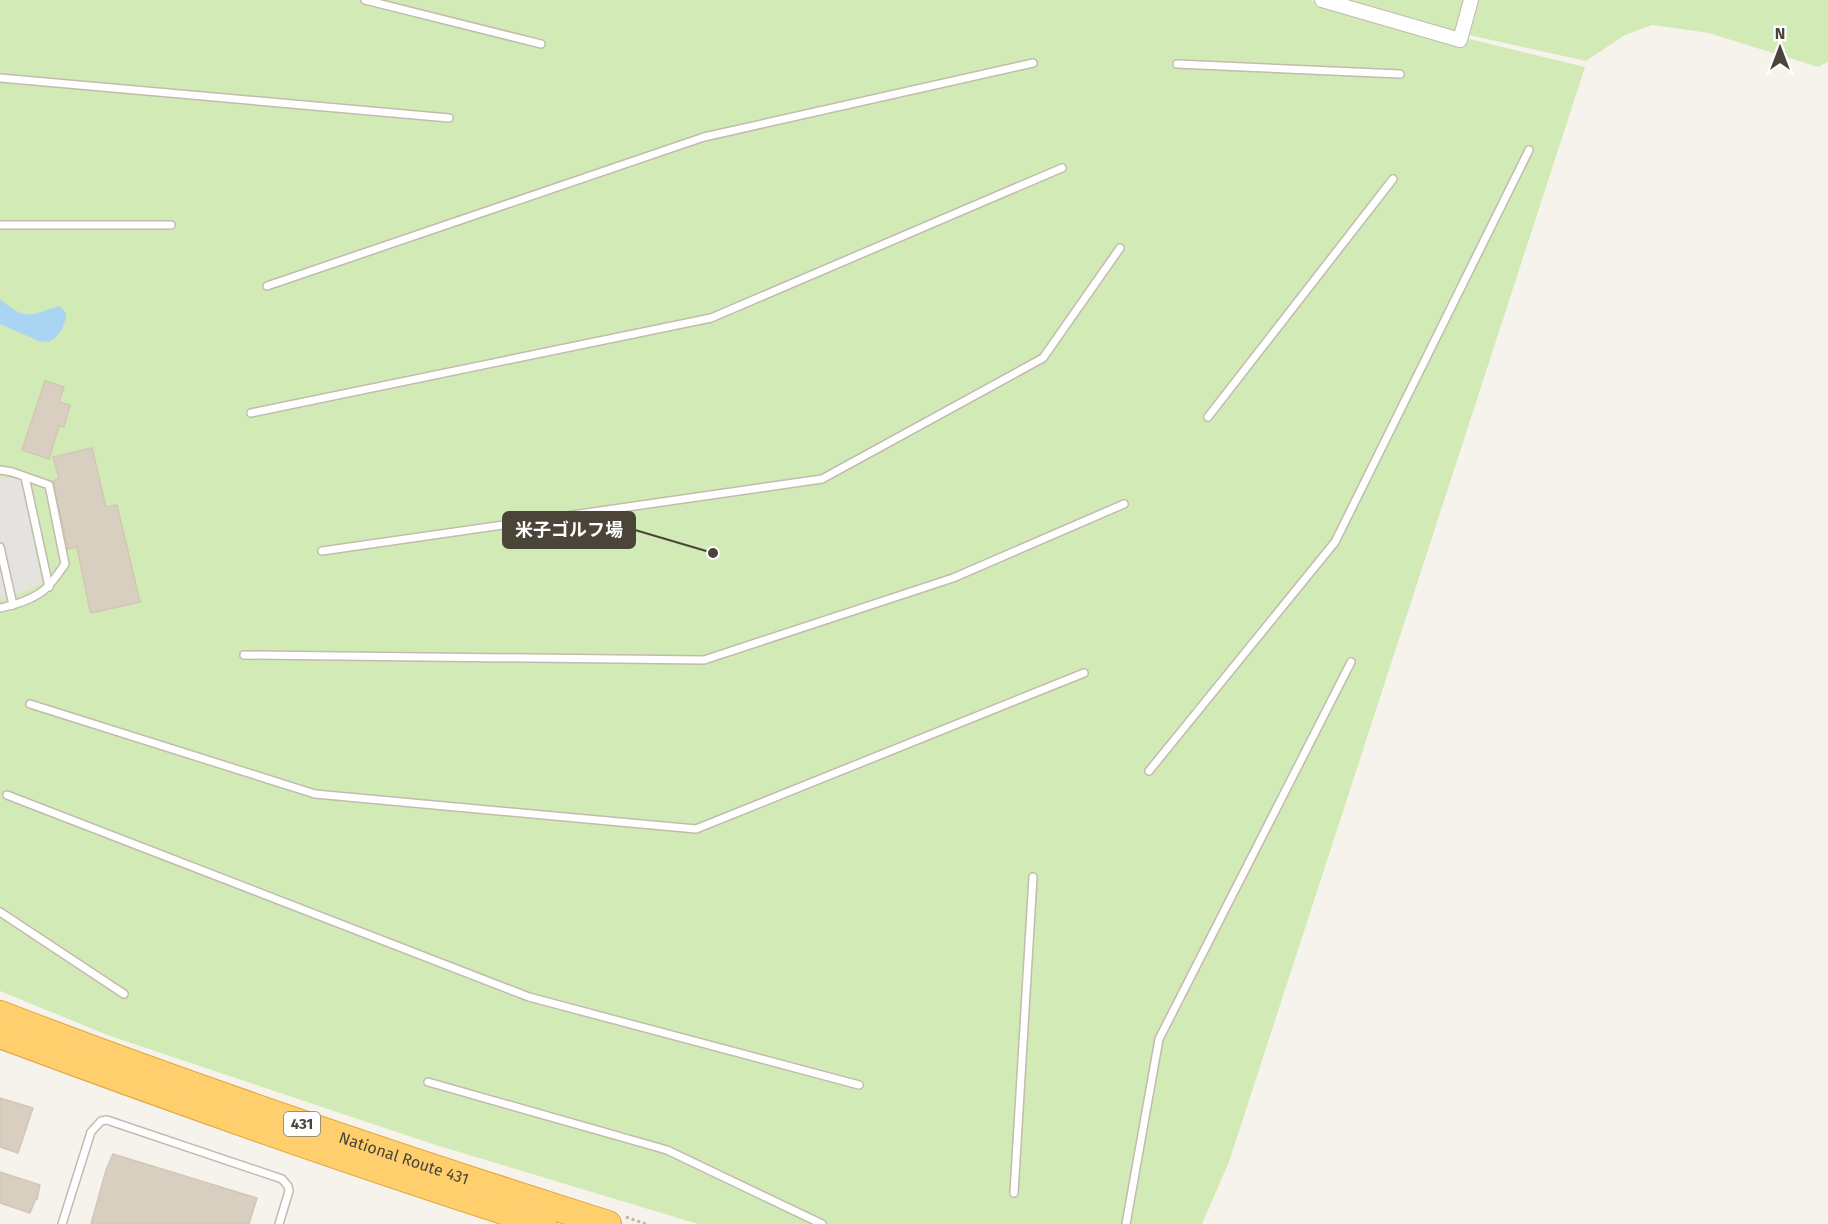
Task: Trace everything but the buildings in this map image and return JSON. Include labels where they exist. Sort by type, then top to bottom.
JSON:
[{"type":"highway","name":"National Route 431","points":[[0,1014],[141,1068],[384,1152],[608,1224]]},
{"type":"highway","name":"National Route 431","points":[[0,1035],[427,1187],[544,1224]]},
{"type":"street","points":[[1322,0],[1460,40],[1471,0]]},
{"type":"lane","points":[[365,0],[541,44]]},
{"type":"lane","points":[[267,286],[704,137],[1034,63]]},
{"type":"lane","points":[[1177,64],[1400,74]]},
{"type":"lane","points":[[0,78],[449,118]]},
{"type":"lane","points":[[1149,771],[1335,542],[1529,150]]},
{"type":"lane","points":[[251,413],[711,318],[1062,168]]},
{"type":"lane","points":[[1208,417],[1393,179]]},
{"type":"lane","points":[[0,225],[171,225]]},
{"type":"lane","points":[[322,551],[822,479],[1043,358],[1120,248]]},
{"type":"lane","points":[[0,470],[49,485],[65,564],[49,586],[32,599],[0,608]]},
{"type":"lane","points":[[26,477],[49,586]]},
{"type":"lane","points":[[244,655],[704,660],[953,578],[1124,504]]},
{"type":"lane","points":[[0,547],[13,605]]},
{"type":"lane","points":[[1126,1224],[1159,1039],[1351,662]]},
{"type":"lane","points":[[30,704],[315,794],[696,829],[1084,673]]},
{"type":"lane","points":[[7,795],[530,997],[859,1085]]},
{"type":"lane","points":[[1014,1193],[1033,877]]},
{"type":"lane","points":[[0,912],[124,994]]},
{"type":"lane","points":[[428,1082],[667,1150],[822,1224]]},
{"type":"lane","points":[[62,1224],[91,1132],[101,1121],[107,1120],[282,1179],[288,1186],[288,1191],[279,1224]]},
{"type":"green space","points":[[0,0],[1310,0],[1585,67],[1229,1162],[1202,1224],[698,1224],[436,1145],[110,1036],[0,991]]},
{"type":"green space","points":[[1339,0],[1466,0],[1455,32]]},
{"type":"green space","points":[[1476,0],[1828,0],[1828,62],[1818,67],[1709,33],[1652,25],[1625,35],[1586,61],[1469,35],[1467,32]]},
{"type":"shaded area","points":[[0,477],[21,479],[42,583],[21,593],[0,599]]},
{"type":"water","points":[[0,299],[22,314],[34,314],[59,306],[66,313],[62,329],[55,338],[48,342],[39,341],[0,324]]},
{"type":"place","name":"米子ゴルフ場","points":[[713,553]]}]
